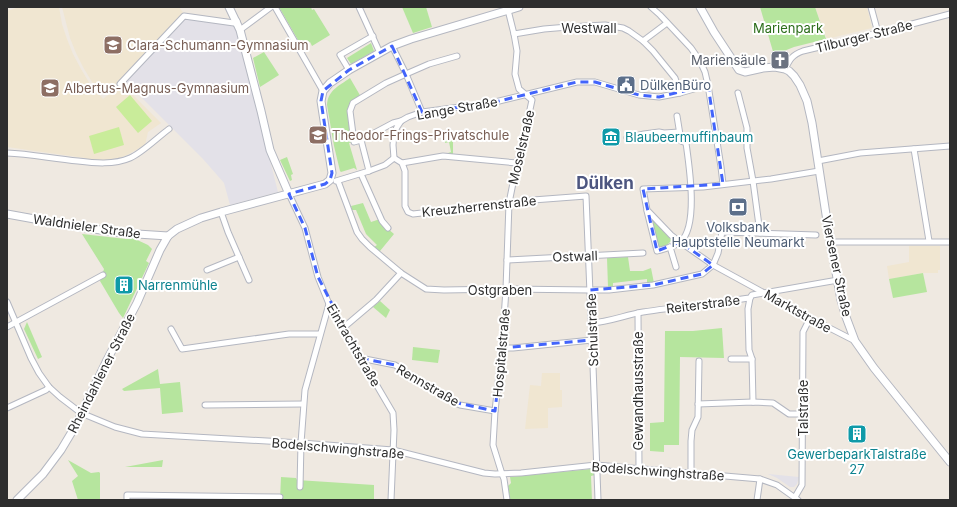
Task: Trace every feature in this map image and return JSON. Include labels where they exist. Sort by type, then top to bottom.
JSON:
[{"type":"main road","points":[[229,7],[240,30],[270,150],[289,194]]},
{"type":"main road","points":[[168,236],[177,229],[201,218],[325,184],[330,180],[332,173],[321,101],[323,91],[330,83],[349,70],[392,46],[410,39],[519,7]]},
{"type":"main road","points":[[700,7],[737,68],[745,72],[775,67],[785,69]]},
{"type":"main road","name":"Viersener Straße","points":[[785,69],[794,76],[807,101],[812,123],[841,300],[855,341],[874,368],[950,462]]},
{"type":"main road","name":"Waldnieler Straße","points":[[7,214],[116,232],[168,236]]},
{"type":"main road","name":"Rheindahlener Straße","points":[[17,500],[43,474],[61,450],[137,303],[160,250],[168,236]]},
{"type":"street","points":[[240,30],[271,7]]},
{"type":"street","points":[[275,7],[323,91]]},
{"type":"street","points":[[358,7],[380,53]]},
{"type":"street","points":[[651,7],[691,48],[700,61],[705,72],[723,184]]},
{"type":"street","points":[[871,7],[878,33]]},
{"type":"street","points":[[508,10],[517,51],[515,74],[519,89],[526,94]]},
{"type":"street","name":"Tilburger Straße","points":[[785,69],[793,56],[803,51],[950,14]]},
{"type":"street","points":[[120,84],[184,16],[234,23],[236,21]]},
{"type":"street","points":[[643,41],[667,23]]},
{"type":"street","name":"Westwall","points":[[514,34],[544,29],[605,25],[615,26],[629,31],[643,41],[653,51],[675,78],[680,93]]},
{"type":"street","points":[[349,70],[340,55],[373,36]]},
{"type":"street","points":[[392,46],[422,112]]},
{"type":"street","points":[[401,121],[393,123],[361,140],[354,142],[350,111],[353,103],[386,83],[429,64],[457,56]]},
{"type":"street","name":"Lange Straße","points":[[394,158],[394,134],[397,126],[408,116],[422,112],[491,103],[577,82],[595,82],[639,95],[659,97],[708,85]]},
{"type":"street","points":[[738,93],[747,128],[747,148],[760,233]]},
{"type":"street","name":"Moselstraße","points":[[509,203],[532,100],[526,94]]},
{"type":"street","points":[[678,116],[681,142],[686,143],[690,174],[691,187],[690,216],[686,233],[680,242],[657,251],[643,189],[691,187],[703,187],[770,179],[819,171]]},
{"type":"street","points":[[7,153],[98,163],[111,162],[129,159],[169,129]]},
{"type":"street","points":[[627,138],[659,132],[679,132]]},
{"type":"street","points":[[361,140],[369,171]]},
{"type":"street","points":[[818,161],[860,154],[950,146]]},
{"type":"street","points":[[914,148],[929,241]]},
{"type":"street","points":[[330,180],[338,181],[361,174],[385,165],[394,158],[402,163],[443,156],[517,163]]},
{"type":"street","name":"Kreuzherrenstraße","points":[[402,163],[405,171],[405,206],[408,212],[413,214],[546,198],[586,196]]},
{"type":"street","points":[[361,174],[382,221],[388,228]]},
{"type":"street","name":"Ostgraben","points":[[338,181],[357,232],[362,239],[401,273],[426,289],[609,290],[653,285],[702,274],[713,264]]},
{"type":"street","name":"Eintrachtstraße","points":[[289,194],[305,228],[318,277],[330,304],[393,413],[394,430],[391,500]]},
{"type":"street","name":"Schulstraße","points":[[586,196],[598,500]]},
{"type":"street","name":"Hospitalstraße","points":[[507,500],[504,479],[493,446],[506,289],[509,203]]},
{"type":"street","name":"Marktstraße","points":[[647,210],[671,235],[713,264],[810,318],[855,341]]},
{"type":"street","points":[[221,212],[249,280]]},
{"type":"street","points":[[713,264],[718,253],[722,232],[816,235]]},
{"type":"street","points":[[831,242],[950,242]]},
{"type":"street","points":[[670,247],[676,267]]},
{"type":"street","name":"Ostwall","points":[[507,260],[643,253]]},
{"type":"street","points":[[207,270],[239,257]]},
{"type":"street","points":[[344,328],[376,300],[401,273]]},
{"type":"street","points":[[7,326],[103,275]]},
{"type":"street","name":"Reiterstraße","points":[[592,323],[638,313],[750,298],[752,294],[838,280]]},
{"type":"street","points":[[750,298],[748,323],[749,350],[752,359],[753,402]]},
{"type":"street","name":"Bodelschwinghstraße","points":[[7,302],[30,358],[39,374],[49,387],[81,413],[115,427],[142,434],[393,450],[484,473],[521,473],[596,465],[760,479],[777,485],[796,499]]},
{"type":"street","points":[[300,487],[303,404],[305,390],[320,334],[330,304]]},
{"type":"street","name":"Gewandhausstraße","points":[[638,313],[639,469]]},
{"type":"street","name":"Talstraße","points":[[796,499],[802,485],[803,332],[810,318]]},
{"type":"street","points":[[171,329],[182,349],[289,334],[320,334]]},
{"type":"street","points":[[502,348],[592,340]]},
{"type":"street","name":"Rennstraße","points":[[360,358],[395,365],[452,402],[495,411]]},
{"type":"street","points":[[731,359],[752,359]]},
{"type":"street","points":[[691,473],[692,430],[698,417],[698,361]]},
{"type":"street","points":[[7,408],[46,390],[49,387]]},
{"type":"street","points":[[698,404],[753,402],[773,403],[789,414],[803,414]]},
{"type":"street","points":[[204,405],[303,404]]},
{"type":"street","points":[[757,500],[760,479]]},
{"type":"street","points":[[127,500],[127,495],[166,495],[189,498],[280,497]]},
{"type":"highlighted area","points":[[392,46],[422,112],[491,103],[577,82],[595,82],[639,95],[659,97],[708,85],[723,184],[643,189],[657,251],[680,242],[713,265],[702,274],[653,285],[590,290],[592,340],[502,348],[495,411],[453,402],[395,365],[360,358],[318,277],[305,228],[289,194],[325,184],[330,180],[332,173],[321,101],[323,91],[349,70]]},
{"type":"shaded area","name":"Albertus-Magnus-Gymnasium","points":[[19,7],[59,7],[62,24],[73,54],[90,84],[103,99],[122,84],[161,123],[148,132],[145,145],[127,155],[103,161],[87,160],[85,158],[7,147],[7,11]]},
{"type":"shaded area","name":"Clara-Schumann-Gymnasium","points":[[62,7],[179,7],[184,14],[120,81],[104,95],[92,82],[76,53],[70,38]]},
{"type":"shaded area","points":[[815,7],[867,7],[872,28],[827,39]]},
{"type":"shaded area","points":[[186,18],[230,24],[236,28],[278,192],[230,205],[224,183],[203,159],[125,81]]},
{"type":"shaded area","points":[[909,246],[940,246],[940,270],[938,270],[938,273],[923,273],[889,279],[887,266],[909,262]]},
{"type":"shaded area","points":[[542,373],[560,373],[562,407],[548,408],[548,428],[525,429],[530,385],[541,386]]},
{"type":"shaded area","points":[[768,474],[799,477],[797,484],[794,487],[790,487]]},
{"type":"green space","points":[[279,7],[311,7],[312,10],[314,9],[330,35],[312,46],[310,42],[302,47]]},
{"type":"green space","points":[[402,7],[426,7],[432,27],[413,33]]},
{"type":"green space","name":"Marienpark","points":[[760,7],[815,7],[826,39],[794,47],[774,55]]},
{"type":"green space","points":[[371,43],[374,51],[351,64],[347,58]]},
{"type":"green space","points":[[264,52],[279,75],[260,87],[253,58]]},
{"type":"green space","points":[[350,78],[361,97],[348,108],[353,142],[349,143],[357,170],[354,168],[341,172],[334,146],[327,105],[329,96],[332,92]]},
{"type":"green space","points":[[130,95],[152,121],[138,133],[116,107]]},
{"type":"green space","points":[[119,127],[124,145],[94,154],[89,136]]},
{"type":"green space","points":[[453,131],[453,155],[440,154],[451,152],[449,142],[444,142],[442,133]]},
{"type":"green space","points":[[287,157],[293,174],[291,175],[292,180],[290,181],[280,160]]},
{"type":"green space","points":[[363,203],[371,222],[380,219],[381,223],[394,234],[378,252],[373,248],[377,245],[366,234],[356,210],[352,210],[351,206]]},
{"type":"green space","points":[[651,218],[672,240],[666,246],[659,248]]},
{"type":"green space","points":[[82,234],[126,239],[133,238],[148,245],[152,249],[146,261],[149,263],[123,318],[100,281],[104,269]]},
{"type":"green space","points":[[628,257],[630,271],[643,271],[651,268],[654,283],[647,284],[647,279],[613,283],[613,286],[608,287],[607,258]]},
{"type":"green space","points":[[923,273],[927,292],[893,298],[889,279]]},
{"type":"green space","points":[[380,301],[390,310],[386,318],[373,307]]},
{"type":"green space","points":[[27,322],[42,357],[38,359],[24,329]]},
{"type":"green space","points":[[722,328],[724,358],[680,357],[679,445],[664,445],[664,452],[650,451],[650,423],[664,422],[665,331],[693,331]]},
{"type":"green space","points":[[413,347],[440,350],[438,363],[412,360]]},
{"type":"green space","points":[[158,369],[160,384],[180,382],[183,412],[162,414],[160,388],[124,391],[122,389]]},
{"type":"green space","points":[[68,460],[91,473],[100,473],[100,500],[78,500],[72,481],[78,476]]},
{"type":"green space","points":[[163,460],[162,467],[125,467]]},
{"type":"green space","points":[[591,469],[595,475],[591,476],[592,500],[510,500],[508,486],[511,483],[510,477]]},
{"type":"green space","points":[[281,477],[296,478],[297,480],[374,485],[374,500],[280,500]]},
{"type":"place","name":"Clara-Schumann-Gymnasium","points":[[113,45]]},
{"type":"place","name":"Mariensäule","points":[[780,60]]},
{"type":"place","name":"DülkenBüro","points":[[626,85]]},
{"type":"place","name":"Albertus-Magnus-Gymnasium","points":[[50,88]]},
{"type":"place","name":"Theodor-Frings-Privatschule","points":[[318,135]]},
{"type":"place","name":"Blaubeermuffinbaum","points":[[611,137]]},
{"type":"place","name":"Volksbank Hauptstelle Neumarkt","points":[[738,207]]},
{"type":"place","name":"Narrenmühle","points":[[124,285]]},
{"type":"place","name":"GewerbeparkTalstraße 27","points":[[857,434]]},
{"type":"district","name":"Dülken","points":[[605,183]]}]
